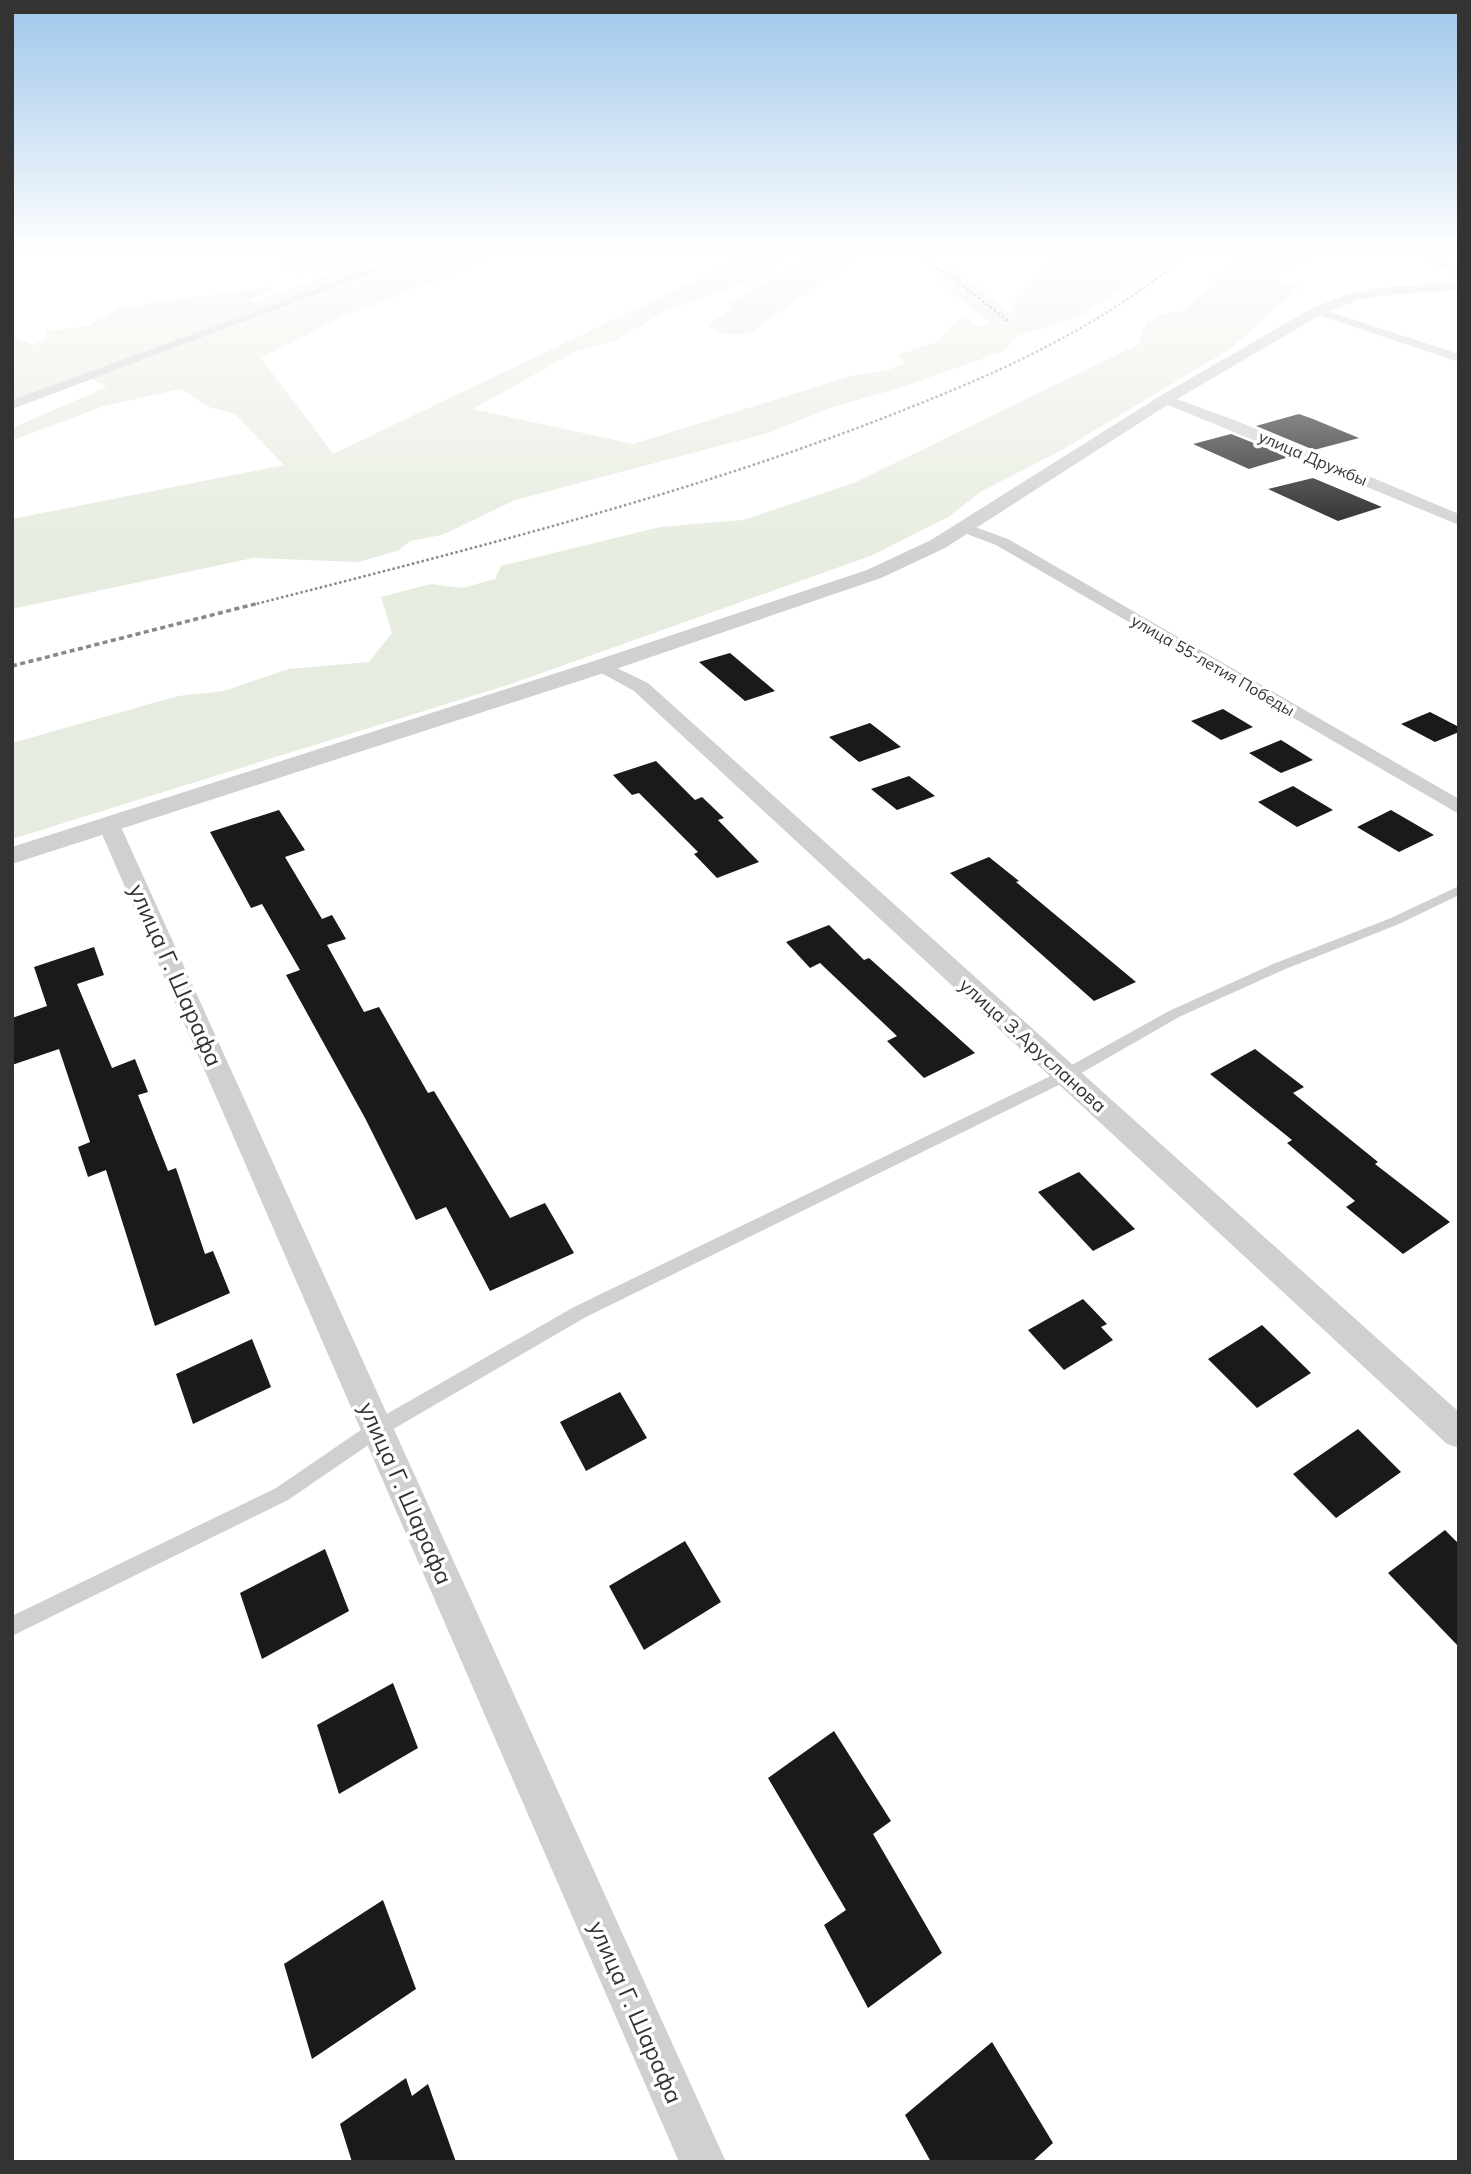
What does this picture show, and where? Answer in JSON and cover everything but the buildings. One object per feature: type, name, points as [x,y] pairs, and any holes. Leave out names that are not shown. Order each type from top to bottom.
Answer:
[{"type":"street","points":[[12,405],[146,355]]},
{"type":"street","points":[[12,856],[602,666],[874,574],[938,544],[1242,355]]},
{"type":"street","name":"улица Дружбы","points":[[1166,400],[1231,424],[1459,520]]},
{"type":"street","name":"улица 55-летия Победы","points":[[964,528],[1002,542],[1459,808]]},
{"type":"street","name":"улица З.Арусланова","points":[[602,666],[642,687],[1459,1433]]},
{"type":"street","name":"улица Г. Шарафа","points":[[109,825],[703,2162]]},
{"type":"lane","points":[[12,1626],[282,1494],[377,1429],[580,1312],[1066,1075],[1174,1014],[1278,967],[1395,921],[1459,890]]},
{"type":"shaded area","points":[[12,355],[133,355],[12,400]]},
{"type":"shaded area","points":[[156,355],[266,355],[261,358],[333,454],[538,355],[568,355],[473,409],[633,444],[854,375],[886,371],[906,363],[898,355],[991,355],[896,389],[833,407],[768,433],[515,500],[442,535],[410,541],[399,550],[359,562],[253,558],[12,609],[12,519],[284,465],[234,413],[209,407],[181,389],[104,406],[16,439],[12,438],[12,428],[107,387],[92,379]]},
{"type":"shaded area","points":[[1116,355],[1219,355],[1062,450],[982,491],[948,517],[873,555],[511,684],[12,839],[12,743],[178,696],[224,691],[288,669],[369,662],[392,633],[381,597],[431,584],[462,588],[495,579],[501,566],[660,527],[743,520],[856,482]]},
{"type":"railway","points":[[252,605],[575,520],[734,471],[891,415],[1029,355]]},
{"type":"railway","points":[[12,666],[259,603]]}]
